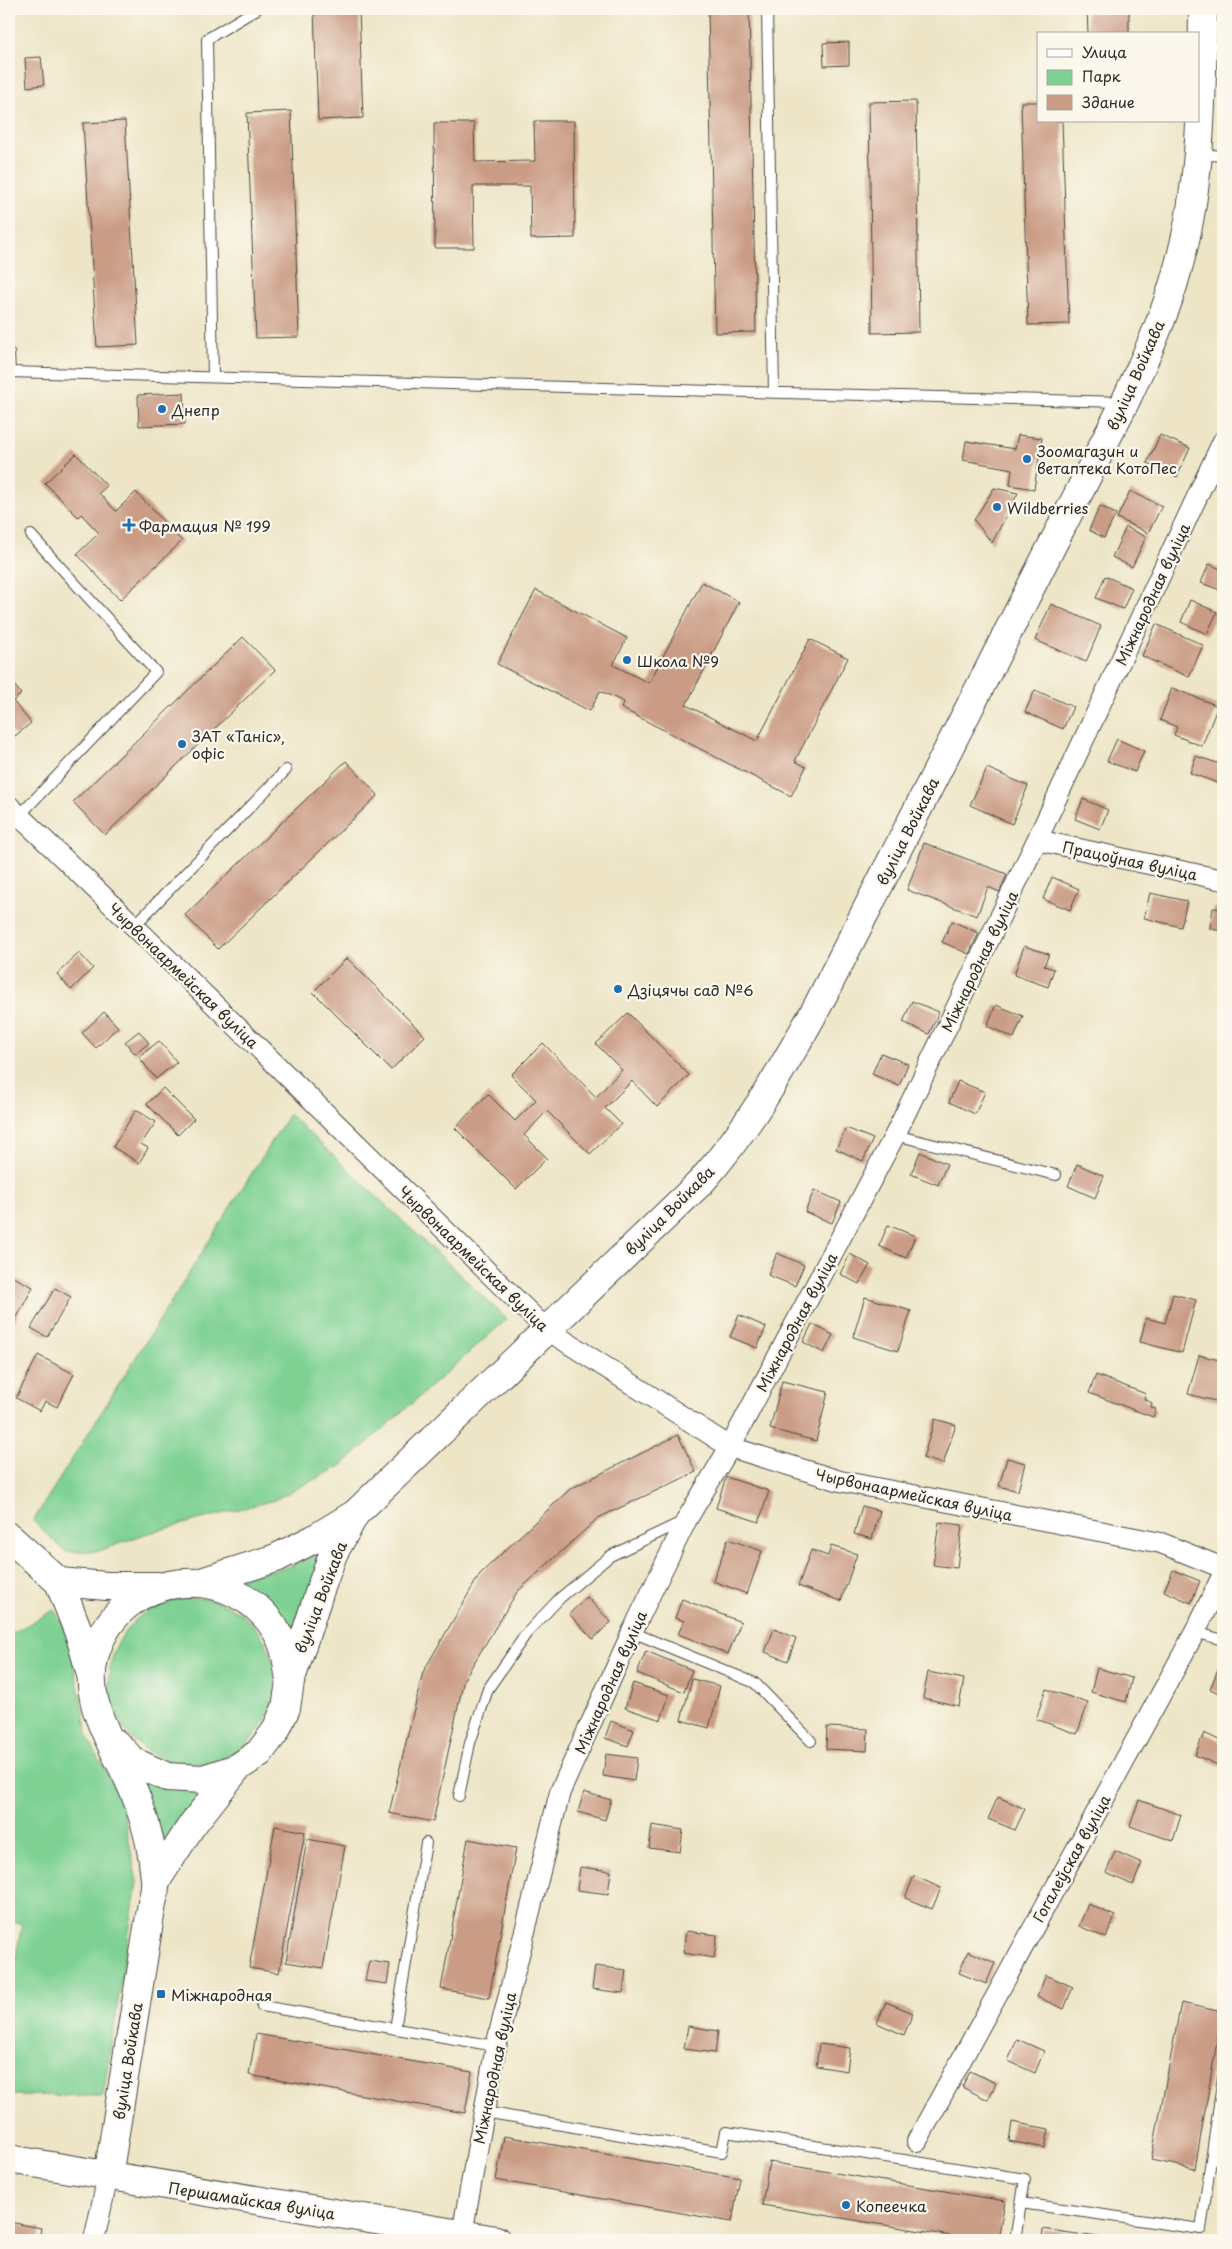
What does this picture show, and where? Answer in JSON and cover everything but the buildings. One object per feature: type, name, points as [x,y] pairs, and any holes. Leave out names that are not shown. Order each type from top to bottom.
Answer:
[{"type":"main road","name":"вуліца Войкава","points":[[198,1583],[276,1558],[314,1539],[355,1514],[701,1182],[734,1141],[774,1084],[817,1008],[1125,402],[1149,351],[1178,268],[1193,192],[1210,155],[1201,112],[1203,9]]},
{"type":"main road","name":"вуліца Войкава","points":[[108,1736],[134,1762],[167,1777],[203,1779],[237,1768],[259,1753],[275,1732],[286,1708],[290,1682],[333,1554],[355,1514]]},
{"type":"main road","points":[[9,1537],[59,1582],[80,1636],[92,1675]]},
{"type":"main road","points":[[59,1582],[107,1586],[161,1586]]},
{"type":"main road","name":"вуліца Войкава","points":[[108,2176],[156,1881],[138,1802],[98,1717],[93,1696],[92,1675],[96,1651],[102,1637],[120,1611],[139,1596],[161,1586],[198,1583],[230,1591],[245,1598],[264,1615],[278,1635],[287,1658],[290,1682]]},
{"type":"main road","name":"вуліца Войкава","points":[[156,1881],[192,1825],[237,1768]]},
{"type":"main road","name":"Першамайская вуліца","points":[[9,2159],[496,2240]]},
{"type":"street","name":"Міжнародная вуліца","points":[[462,2234],[496,2046],[560,1792],[632,1632],[687,1519],[730,1448],[895,1135],[1037,840],[1223,440]]},
{"type":"street","name":"Чырвонаармейская вуліца","points":[[14,811],[546,1329],[730,1448],[840,1481],[1161,1544],[1223,1568]]},
{"type":"street","name":"Працоўная вуліца","points":[[1037,840],[1223,880]]},
{"type":"street","name":"Гогалеўская вуліца","points":[[917,2140],[1195,1632],[1223,1574]]},
{"type":"street","name":"вуліца Войкава","points":[[94,2240],[108,2176]]},
{"type":"lane","points":[[213,377],[208,39],[257,9]]},
{"type":"lane","points":[[767,9],[774,392]]},
{"type":"lane","points":[[9,353],[9,372],[1125,402]]},
{"type":"lane","points":[[14,811],[156,672],[31,535]]},
{"type":"lane","points":[[134,926],[286,770]]},
{"type":"lane","points":[[895,1135],[1056,1175]]},
{"type":"lane","points":[[459,1796],[470,1743],[488,1689],[526,1634],[560,1598],[610,1556],[687,1519]]},
{"type":"lane","points":[[632,1632],[755,1683],[811,1741]]},
{"type":"lane","points":[[1195,1632],[1223,1640]]},
{"type":"lane","points":[[395,2029],[426,1843]]},
{"type":"lane","points":[[262,2006],[496,2046]]},
{"type":"lane","points":[[1021,2203],[1201,2229],[1223,2077]]},
{"type":"lane","points":[[484,2112],[722,2152],[726,2132],[1025,2179],[1015,2240]]},
{"type":"green space","points":[[289,1114],[507,1319],[341,1466],[274,1500],[145,1534],[99,1551],[66,1552],[33,1521]]},
{"type":"green space","points":[[326,1549],[294,1645],[229,1580],[289,1567]]},
{"type":"green space","points":[[200,1598],[224,1604],[251,1622],[269,1649],[274,1665],[274,1697],[269,1713],[251,1740],[238,1750],[216,1761],[184,1764],[160,1758],[139,1745],[128,1734],[112,1705],[109,1673],[115,1649],[128,1628],[139,1617],[168,1601]]},
{"type":"green space","points":[[54,1610],[68,1633],[88,1738],[121,1800],[137,1882],[103,2096],[9,2095],[9,1994],[22,1924],[9,1920],[9,1635]]},
{"type":"green space","points":[[135,1774],[210,1788],[161,1854]]},
{"type":"place","name":"Днепр","points":[[162,409]]},
{"type":"place","name":"Зоомагазин и ветаптека КотоПес","points":[[1027,459]]},
{"type":"place","name":"Wildberries","points":[[997,507]]},
{"type":"place","name":"Фармация № 199","points":[[129,525]]},
{"type":"place","name":"Школа №9","points":[[627,660]]},
{"type":"place","name":"ЗАТ «Таніс», офіс","points":[[182,744]]},
{"type":"place","name":"Дзіцячы сад №6","points":[[618,989]]},
{"type":"place","name":"Міжнародная","points":[[161,1994]]},
{"type":"place","name":"Копеечка","points":[[846,2205]]}]
